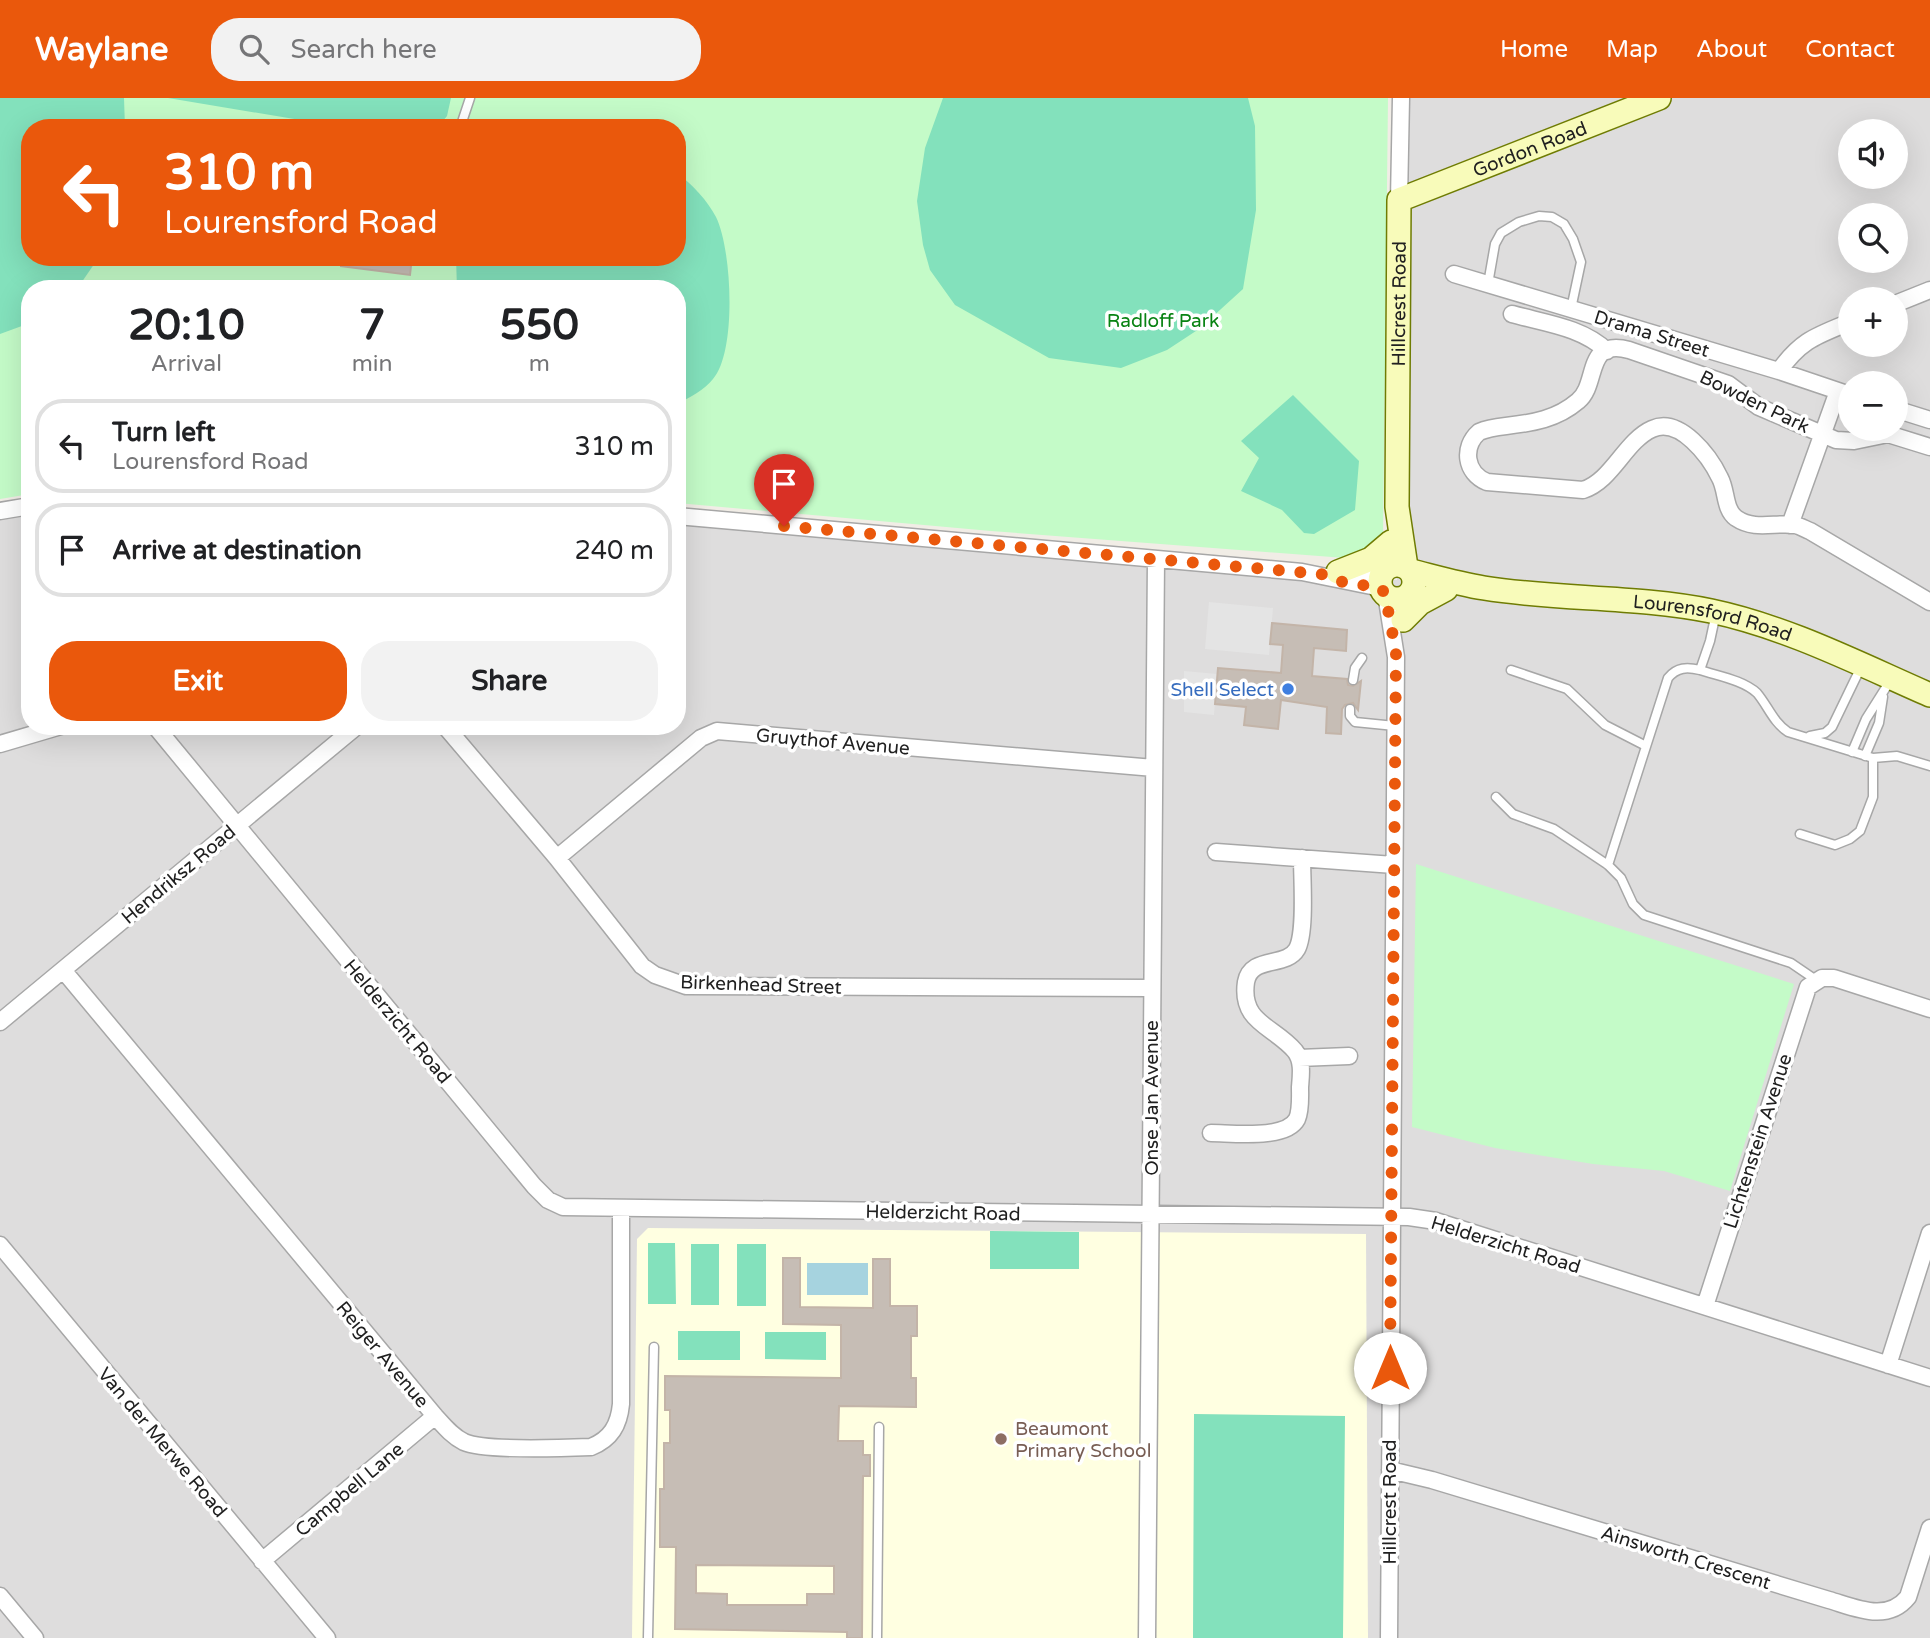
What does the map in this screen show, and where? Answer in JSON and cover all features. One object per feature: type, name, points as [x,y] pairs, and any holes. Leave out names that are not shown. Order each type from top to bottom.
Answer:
[{"type":"street","name":"Hillcrest Road","points":[[1389,1638],[1390,1215],[1401,98]]},
{"type":"street","name":"Gordon Road","points":[[1399,200],[1659,98]]},
{"type":"street","name":"Drama Street","points":[[1454,274],[1838,391]]},
{"type":"street","points":[[1908,299],[1930,290]]},
{"type":"street","name":"Bowden Park","points":[[1512,314],[1581,333],[1607,351],[1622,348],[1714,378],[1728,384],[1759,407],[1846,441],[1888,435],[1930,447]]},
{"type":"street","points":[[1779,371],[1804,342],[1838,327]]},
{"type":"street","points":[[1607,351],[1595,361],[1587,390],[1576,403],[1543,421],[1485,429],[1475,436],[1469,446],[1468,464],[1475,475],[1487,481],[1583,490],[1597,483],[1645,433],[1664,426],[1680,432],[1699,446],[1722,481],[1728,506],[1734,516],[1761,526],[1790,525],[1810,530],[1930,602]]},
{"type":"street","name":"Bowden Park","points":[[1790,525],[1823,433],[1838,404]]},
{"type":"street","points":[[1908,413],[1930,420]]},
{"type":"street","name":"Hillcrest Road","points":[[1396,652],[1403,620],[1391,542],[1397,507]]},
{"type":"street","points":[[0,511],[21,508]]},
{"type":"street","name":"Lourensford Road","points":[[686,517],[1329,573],[1338,581],[1397,581],[1678,606],[1716,612],[1761,625],[1861,665],[1888,686],[1930,695]]},
{"type":"street","points":[[1329,573],[1371,559],[1391,542]]},
{"type":"street","name":"Onse Jan Avenue","points":[[1147,1638],[1156,559]]},
{"type":"street","name":"Lourensford Road","points":[[1397,581],[1446,589],[1484,588]]},
{"type":"street","points":[[1403,620],[1420,604],[1446,589]]},
{"type":"street","name":"Gruythof Avenue","points":[[557,858],[701,738],[717,732],[1154,768]]},
{"type":"street","points":[[0,744],[30,735]]},
{"type":"street","name":"Helderzicht Road","points":[[162,735],[541,1193],[548,1200],[563,1207],[1150,1215],[1390,1215],[1436,1221],[1930,1378]]},
{"type":"street","name":"Hendriksz Road","points":[[0,1022],[346,735]]},
{"type":"street","name":"Birkenhead Street","points":[[453,735],[557,858],[642,966],[654,975],[686,986],[1152,988]]},
{"type":"street","points":[[1216,852],[1394,865]]},
{"type":"street","points":[[1211,1133],[1270,1133],[1285,1130],[1292,1126],[1297,1118],[1300,1106],[1299,1058],[1293,1049],[1251,1013],[1245,995],[1247,978],[1256,966],[1291,955],[1297,948],[1302,930],[1302,858]]},
{"type":"street","name":"Reiger Avenue","points":[[63,970],[435,1416],[453,1436],[467,1443],[484,1446],[590,1447],[601,1443],[616,1426],[621,1404],[621,1208]]},
{"type":"street","points":[[1816,980],[1834,978],[1930,1009]]},
{"type":"street","name":"Lichtenstein Avenue","points":[[1705,1306],[1805,992],[1816,980]]},
{"type":"street","points":[[1299,1058],[1349,1056]]},
{"type":"street","points":[[1888,1365],[1930,1233]]},
{"type":"street","name":"Van der Merwe Road","points":[[0,1245],[327,1638]]},
{"type":"street","name":"Campbell Lane","points":[[262,1561],[435,1416]]},
{"type":"street","name":"Ainsworth Crescent","points":[[1390,1470],[1432,1480],[1829,1600],[1879,1612],[1901,1606],[1908,1598],[1930,1528]]},
{"type":"street","points":[[0,1596],[35,1638]]},
{"type":"lane","points":[[463,119],[470,98]]},
{"type":"lane","points":[[1488,284],[1495,244],[1501,233],[1519,222],[1539,216],[1552,217],[1564,225],[1573,239],[1581,262],[1571,309]]},
{"type":"lane","points":[[1700,670],[1716,612]]},
{"type":"lane","points":[[1353,680],[1355,668],[1362,658]]},
{"type":"lane","points":[[1803,737],[1820,735],[1832,727],[1861,665]]},
{"type":"lane","points":[[1608,865],[1668,678],[1683,668],[1700,670],[1751,689],[1759,696],[1777,723],[1788,732],[1869,757],[1897,756],[1930,766]]},
{"type":"lane","points":[[1511,670],[1567,689],[1605,725],[1646,746]]},
{"type":"lane","points":[[1852,752],[1866,719],[1888,686]]},
{"type":"lane","points":[[1800,834],[1835,845],[1860,831],[1873,797],[1869,757],[1888,686]]},
{"type":"lane","points":[[1350,709],[1350,716],[1355,722],[1395,726]]},
{"type":"lane","points":[[1496,797],[1513,814],[1554,829],[1608,865],[1621,877],[1633,904],[1644,915],[1791,963],[1816,980]]},
{"type":"lane","points":[[648,1638],[654,1347]]},
{"type":"lane","points":[[877,1638],[879,1427]]},
{"type":"shaded area","points":[[1400,98],[1930,98],[1930,1638],[0,1638],[0,511],[21,508],[21,735],[686,735],[686,517],[1397,580]]},
{"type":"shaded area","points":[[1209,602],[1273,608],[1269,655],[1205,649]]},
{"type":"shaded area","points":[[1184,671],[1217,674],[1214,715],[1184,712]]},
{"type":"shaded area","name":"Beaumont Primary School","points":[[648,1228],[1366,1234],[1368,1638],[632,1638],[637,1239]]},
{"type":"green space","name":"Radloff Park","points":[[0,98],[1388,98],[1383,538],[1379,546],[1345,558],[991,531],[686,504],[686,280],[21,280],[21,496],[0,499]]},
{"type":"green space","points":[[0,98],[124,98],[125,119],[21,119],[21,266],[93,266],[83,280],[21,280],[21,326],[0,334]]},
{"type":"green space","points":[[168,98],[451,98],[444,119],[294,119]]},
{"type":"green space","points":[[943,98],[1248,98],[1255,126],[1256,210],[1243,289],[1199,329],[1167,350],[1121,368],[1049,358],[955,305],[930,270],[923,245],[917,201],[925,148]]},
{"type":"green space","points":[[686,180],[699,193],[716,217],[726,252],[729,324],[721,366],[710,383],[686,399],[686,280],[457,280],[456,266],[686,266]]},
{"type":"green space","points":[[1293,395],[1359,461],[1355,510],[1314,534],[1304,533],[1282,510],[1241,491],[1259,458],[1241,441]]},
{"type":"green space","points":[[1416,864],[1794,984],[1730,1191],[1664,1171],[1593,1164],[1495,1148],[1412,1127]]},
{"type":"green space","points":[[990,1231],[1079,1232],[1079,1269],[990,1269]]},
{"type":"green space","points":[[648,1243],[675,1243],[676,1304],[648,1304]]},
{"type":"green space","points":[[691,1244],[719,1244],[719,1305],[691,1305]]},
{"type":"green space","points":[[737,1244],[766,1244],[766,1306],[737,1306]]},
{"type":"green space","points":[[678,1331],[740,1331],[740,1360],[678,1360]]},
{"type":"green space","points":[[765,1332],[826,1332],[826,1360],[765,1359]]},
{"type":"green space","points":[[1194,1414],[1345,1416],[1343,1638],[1193,1638]]},
{"type":"water","points":[[807,1263],[868,1263],[868,1295],[807,1295]]},
{"type":"building","points":[[341,266],[411,266],[410,275]]},
{"type":"building","points":[[1272,623],[1347,630],[1346,651],[1314,648],[1312,676],[1347,679],[1348,685],[1353,686],[1361,681],[1358,710],[1353,703],[1342,709],[1341,734],[1326,733],[1327,707],[1281,700],[1278,729],[1244,725],[1246,707],[1215,704],[1218,668],[1281,673],[1283,645],[1270,644]]},
{"type":"building","points":[[783,1258],[800,1258],[800,1307],[873,1308],[873,1259],[890,1259],[890,1306],[917,1306],[917,1336],[911,1336],[911,1378],[916,1378],[916,1407],[839,1406],[838,1441],[863,1441],[863,1455],[870,1455],[870,1476],[863,1476],[862,1638],[847,1638],[847,1632],[675,1629],[676,1547],[660,1547],[660,1489],[664,1489],[664,1443],[670,1443],[670,1410],[665,1410],[665,1376],[841,1378],[841,1325],[783,1324]],"holes":[[[696,1565],[834,1566],[834,1594],[807,1594],[807,1605],[727,1605],[727,1594],[696,1593]]]},
{"type":"place","name":"Shell Select","points":[[1288,689]]},
{"type":"place","name":"Beaumont Primary School","points":[[1001,1439]]},
{"type":"route","points":[[784,526],[1321,574],[1338,581],[1381,588],[1385,594],[1396,652],[1390,1368]]}]
